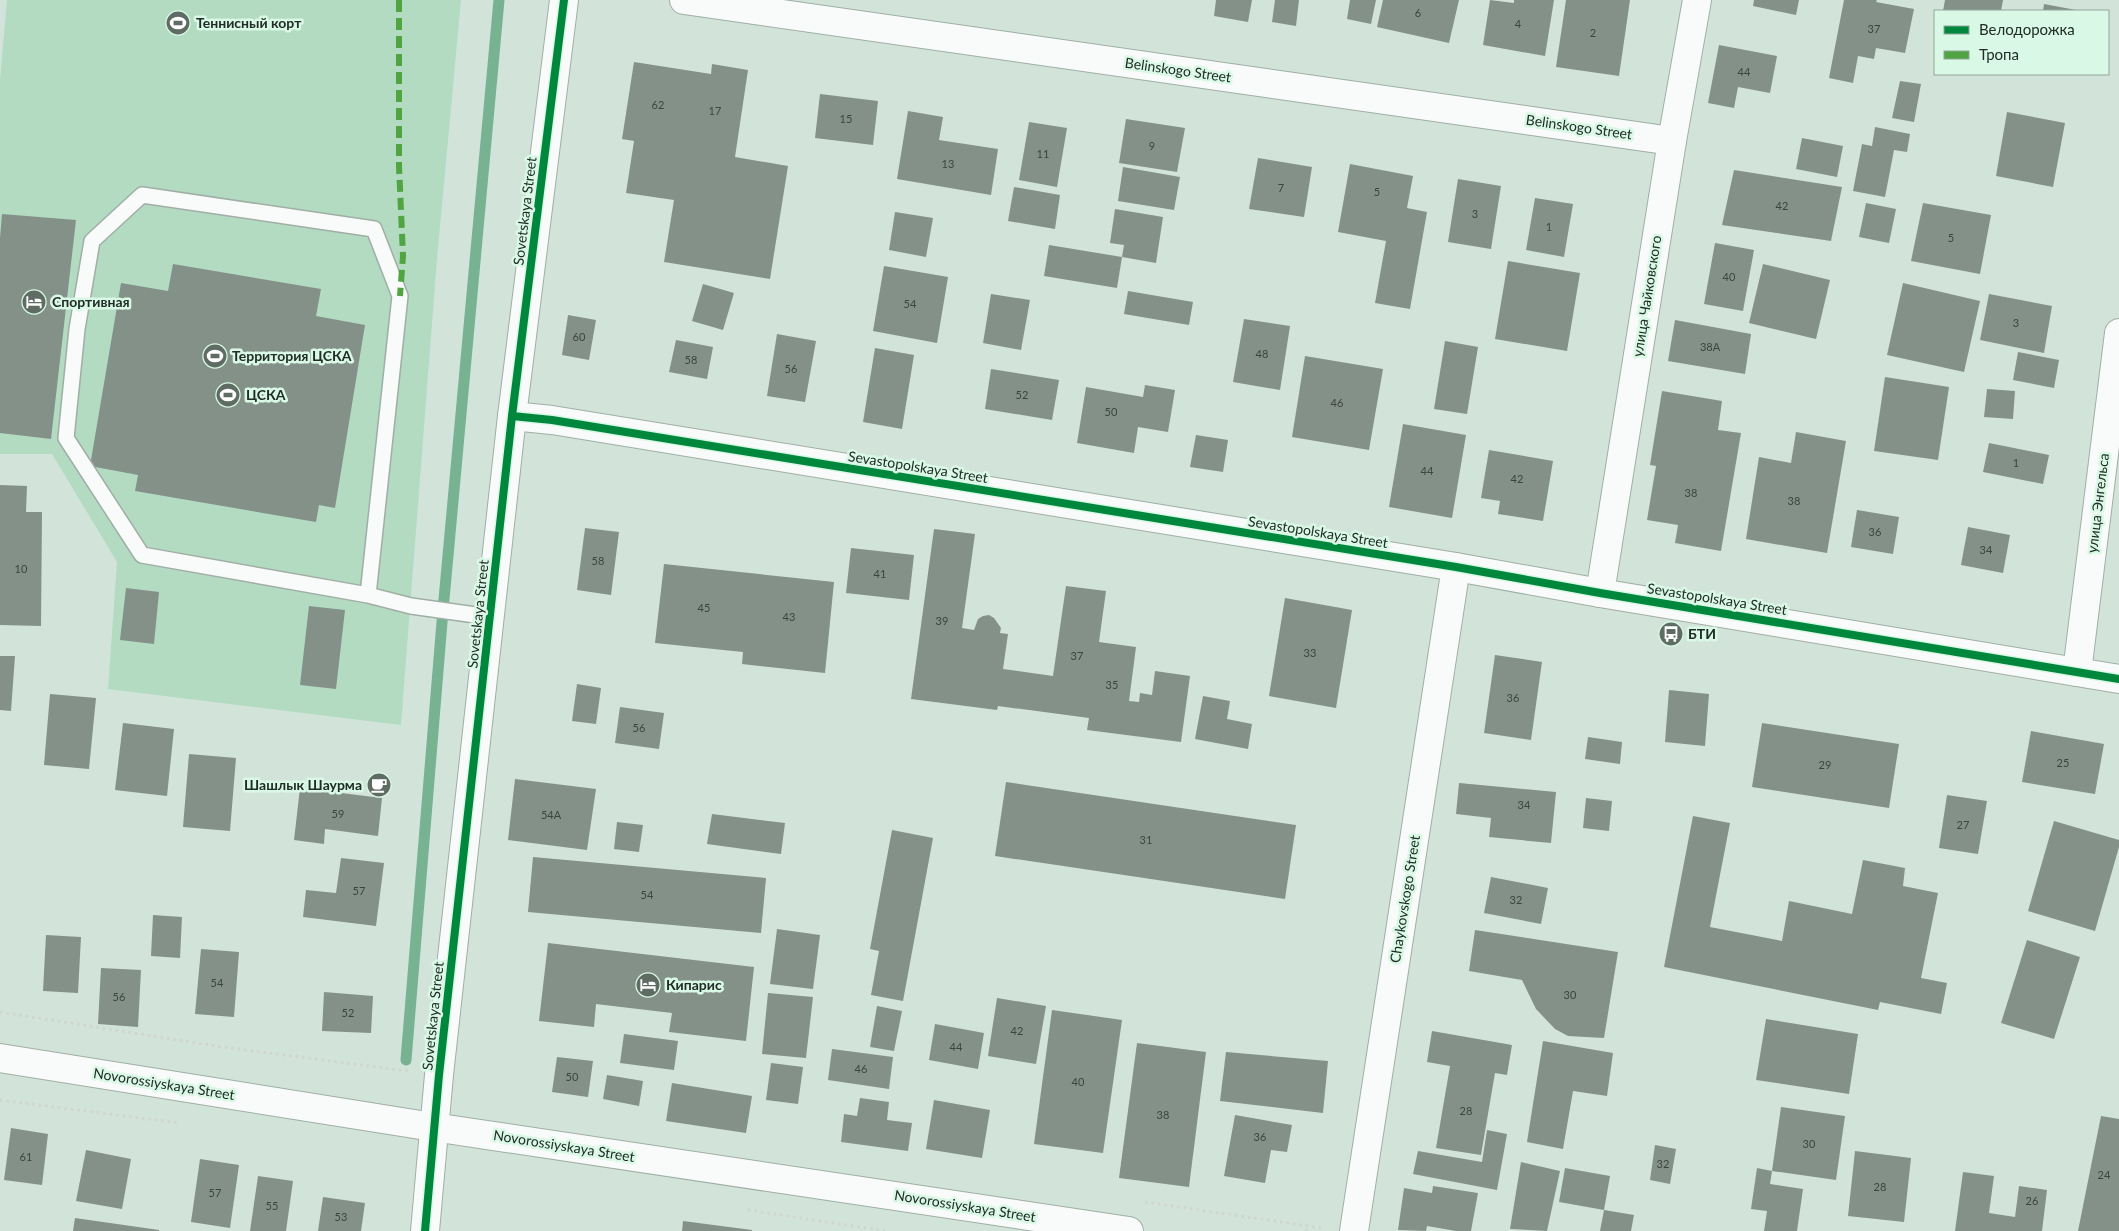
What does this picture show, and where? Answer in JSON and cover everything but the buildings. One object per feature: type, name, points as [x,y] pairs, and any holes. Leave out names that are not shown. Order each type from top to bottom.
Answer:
[{"type":"street","name":"Sovetskaya Street","points":[[425,1231],[433,1126],[512,416],[564,0]]},
{"type":"street","name":"Belinskogo Street","points":[[684,0],[1672,141]]},
{"type":"street","name":"улица Чайковского","points":[[1600,593],[1672,141],[1697,0]]},
{"type":"street","name":"улица Энгельса","points":[[2076,672],[2119,333]]},
{"type":"street","name":"Sevastopolskaya Street","points":[[512,416],[552,420],[1456,566],[1600,593],[2119,679]]},
{"type":"street","name":"Chaykovskogo Street","points":[[1354,1231],[1456,566]]},
{"type":"street","name":"Novorossiyskaya Street","points":[[0,1058],[433,1126],[1129,1231]]},
{"type":"lane","points":[[368,595],[400,296],[374,229],[142,196],[92,241],[77,329],[66,438],[142,555],[368,595],[411,606],[490,617]]},
{"type":"path","points":[[0,1012],[222,1048],[439,1075]]},
{"type":"path","points":[[744,1210],[886,1231]]},
{"type":"path","points":[[1306,1231],[1307,1224]]},
{"type":"green space","name":"Территория ЦСКА","points":[[7,0],[461,0],[437,259],[401,725],[108,689],[117,562],[52,454],[0,454],[0,80]]},
{"type":"waterway","points":[[406,1060],[443,610],[499,0]]},
{"type":"marked path","points":[[399,0],[399,166],[403,256],[400,296]]},
{"type":"cycle path","points":[[425,1231],[439,1075],[512,416],[564,0]]},
{"type":"cycle path","points":[[512,416],[552,420],[1456,567],[1600,593],[2119,679]]},
{"type":"place","name":"Теннисный корт","points":[[178,23]]},
{"type":"place","name":"Спортивная","points":[[34,302]]},
{"type":"place","name":"Территория ЦСКА","points":[[215,356]]},
{"type":"place","name":"ЦСКА","points":[[228,395]]},
{"type":"place","name":"БТИ","points":[[1671,634]]},
{"type":"place","name":"Шашлык Шаурма","points":[[379,785]]},
{"type":"place","name":"Кипарис","points":[[648,985]]}]
